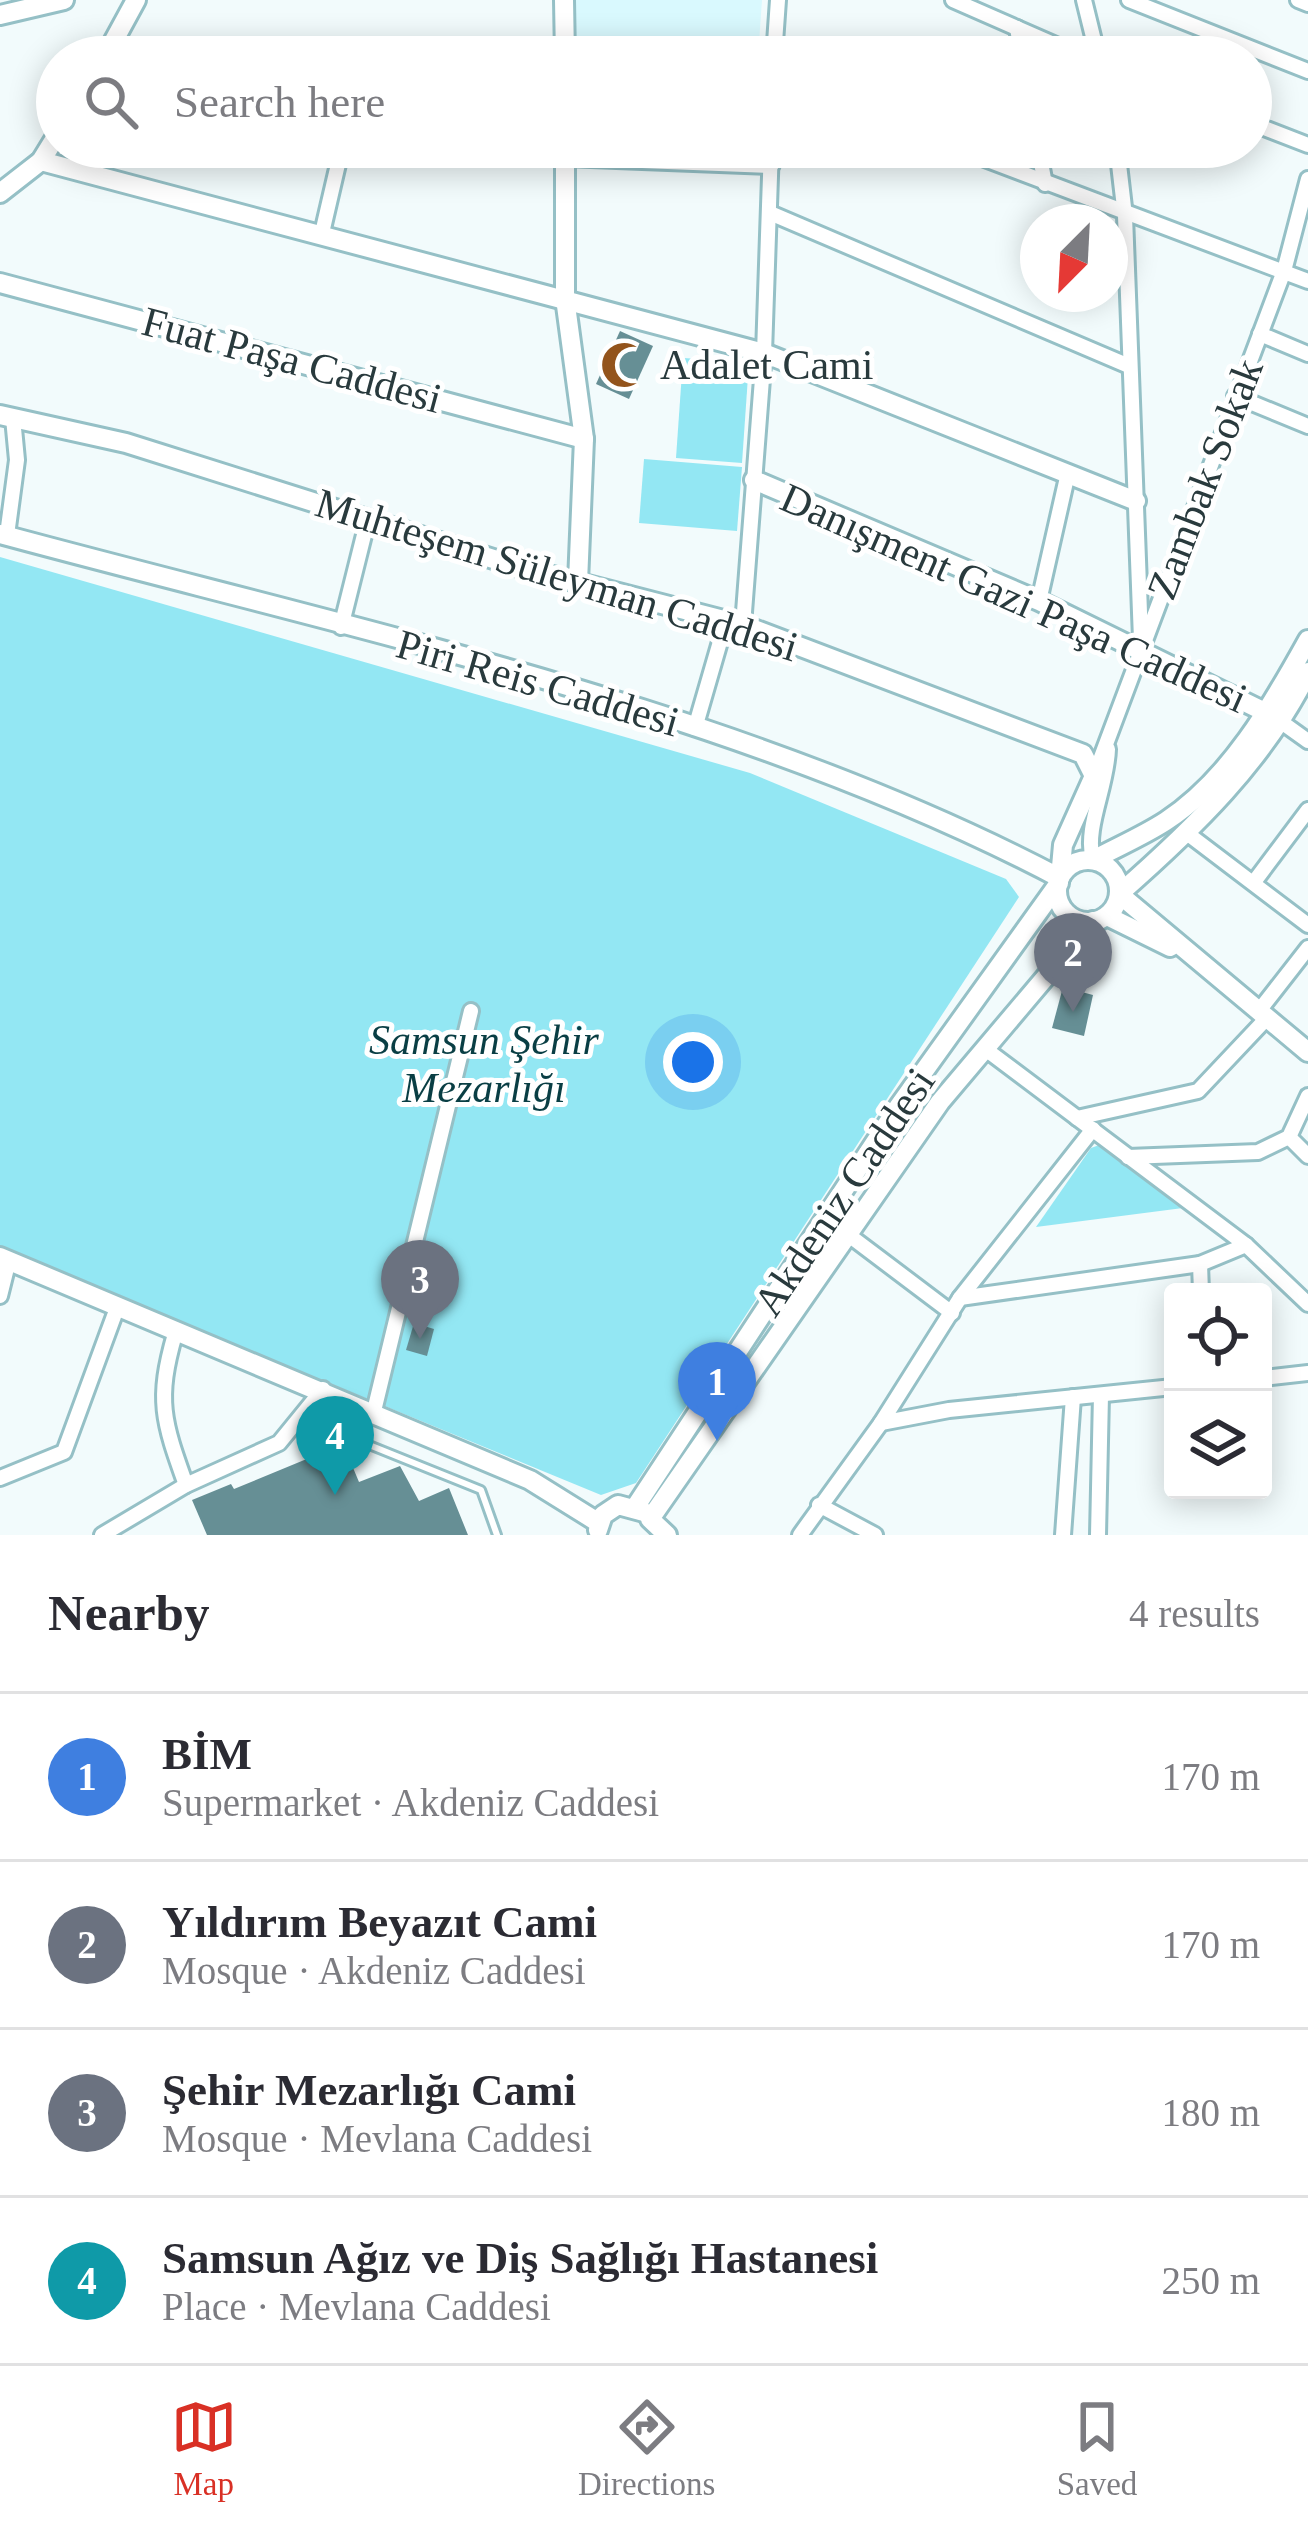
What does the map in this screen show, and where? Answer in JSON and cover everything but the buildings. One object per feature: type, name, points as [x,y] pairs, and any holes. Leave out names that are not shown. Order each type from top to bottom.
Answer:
[{"type":"street","points":[[0,15],[64,0]]},
{"type":"street","points":[[121,36],[136,0]]},
{"type":"street","points":[[564,0],[565,36]]},
{"type":"street","points":[[775,36],[778,0]]},
{"type":"street","points":[[953,0],[1035,36]]},
{"type":"street","points":[[997,0],[1014,36]]},
{"type":"street","points":[[1084,0],[1093,36]]},
{"type":"street","points":[[1129,0],[1220,36]]},
{"type":"street","points":[[1298,0],[1308,4]]},
{"type":"street","points":[[1272,57],[1308,71]]},
{"type":"street","points":[[1272,131],[1308,145]]},
{"type":"street","points":[[0,194],[36,164]]},
{"type":"street","points":[[67,168],[764,353],[1136,501]]},
{"type":"street","points":[[322,233],[337,168]]},
{"type":"street","points":[[565,168],[565,298],[584,439],[578,582]]},
{"type":"street","points":[[695,728],[734,623],[754,480],[771,168]]},
{"type":"street","points":[[1005,168],[1095,204]]},
{"type":"street","points":[[1042,168],[1045,184]]},
{"type":"street","points":[[1119,168],[1124,204]]},
{"type":"street","name":"Zambak Sokak","points":[[1094,776],[1284,272],[1308,179]]},
{"type":"street","points":[[770,214],[1129,366]]},
{"type":"street","points":[[1128,217],[1308,281]]},
{"type":"street","name":"Fuat Paşa Caddesi","points":[[0,283],[584,439]]},
{"type":"street","points":[[1128,312],[1141,650]]},
{"type":"street","points":[[1260,334],[1308,355]]},
{"type":"street","points":[[1235,396],[1308,426]]},
{"type":"street","points":[[3,535],[17,460],[7,417]]},
{"type":"street","name":"Muhteşem Süleyman Caddesi","points":[[7,417],[126,443],[578,582],[734,623],[1072,749],[1083,754],[1094,776]]},
{"type":"street","points":[[1039,601],[1068,473]]},
{"type":"street","name":"Danışment Gazi Paşa Caddesi","points":[[754,480],[1039,601],[1274,717]]},
{"type":"street","points":[[341,627],[368,519]]},
{"type":"street","name":"Piri Reis Caddesi","points":[[3,535],[695,728],[958,824],[1059,880]]},
{"type":"street","points":[[1059,880],[1073,863],[1093,860],[1169,819],[1274,717],[1308,640]]},
{"type":"street","points":[[1100,919],[1119,894],[1187,834],[1308,672]]},
{"type":"street","points":[[1274,717],[1308,741]]},
{"type":"street","points":[[1109,736],[1108,785],[1088,842],[1093,860],[1110,868],[1119,894],[1308,1052]]},
{"type":"street","points":[[1094,776],[1064,845],[1058,897],[1067,914],[1100,919],[1196,959]]},
{"type":"street","points":[[1254,882],[1308,810]]},
{"type":"street","points":[[1187,834],[1308,925]]},
{"type":"street","name":"Akdeniz Caddesi","points":[[646,1520],[899,1106],[1059,880]]},
{"type":"street","name":"Akdeniz Caddesi","points":[[646,1520],[846,1233],[984,1048],[1100,919]]},
{"type":"street","points":[[1077,1118],[1198,1091],[1263,1016],[1308,948]]},
{"type":"street","points":[[374,1412],[471,1011]]},
{"type":"street","points":[[984,1048],[1246,1245],[1308,1304]]},
{"type":"street","points":[[1128,1156],[1258,1152],[1289,1137],[1308,1096]]},
{"type":"street","points":[[800,1535],[881,1423],[956,1306],[1093,1130]]},
{"type":"street","points":[[1289,1137],[1308,1156]]},
{"type":"street","points":[[846,1233],[956,1306],[1199,1264],[1246,1245]]},
{"type":"street","points":[[0,1296],[5,1259],[530,1480],[602,1522],[646,1520],[667,1535]]},
{"type":"street","points":[[1199,1264],[1200,1283]]},
{"type":"street","points":[[0,1478],[64,1452],[117,1308]]},
{"type":"street","points":[[175,1334],[160,1385],[162,1419],[186,1485]]},
{"type":"street","points":[[1272,1377],[1308,1373]]},
{"type":"street","points":[[881,1423],[1164,1388]]},
{"type":"street","points":[[102,1535],[186,1485],[278,1443],[323,1389]]},
{"type":"street","points":[[1098,1535],[1101,1395]]},
{"type":"street","points":[[1064,1535],[1073,1397]]},
{"type":"street","points":[[819,1505],[874,1535]]},
{"type":"lane","points":[[302,1418],[481,1490],[497,1535]]},
{"type":"shaded area","points":[[575,0],[762,0],[759,36],[575,36]]},
{"type":"green space","points":[[683,358],[749,362],[742,463],[676,458]]},
{"type":"green space","points":[[644,459],[742,467],[737,531],[639,523]]},
{"type":"green space","name":"Samsun Şehir Mezarlığı","points":[[0,557],[750,773],[1006,879],[1019,897],[636,1483],[601,1495],[0,1248]]},
{"type":"green space","points":[[1102,1144],[1183,1208],[1036,1227],[1091,1148]]},
{"type":"place","name":"Adalet Cami","points":[[624,365]]},
{"type":"place","name":"Yıldırım Beyazıt Cami","points":[[1073,1012]]},
{"type":"place","name":"Şehir Mezarlığı Cami","points":[[420,1339]]},
{"type":"place","name":"BİM","points":[[717,1441]]},
{"type":"place","name":"Samsun Ağız ve Diş Sağlığı Hastanesi","points":[[335,1495]]}]
